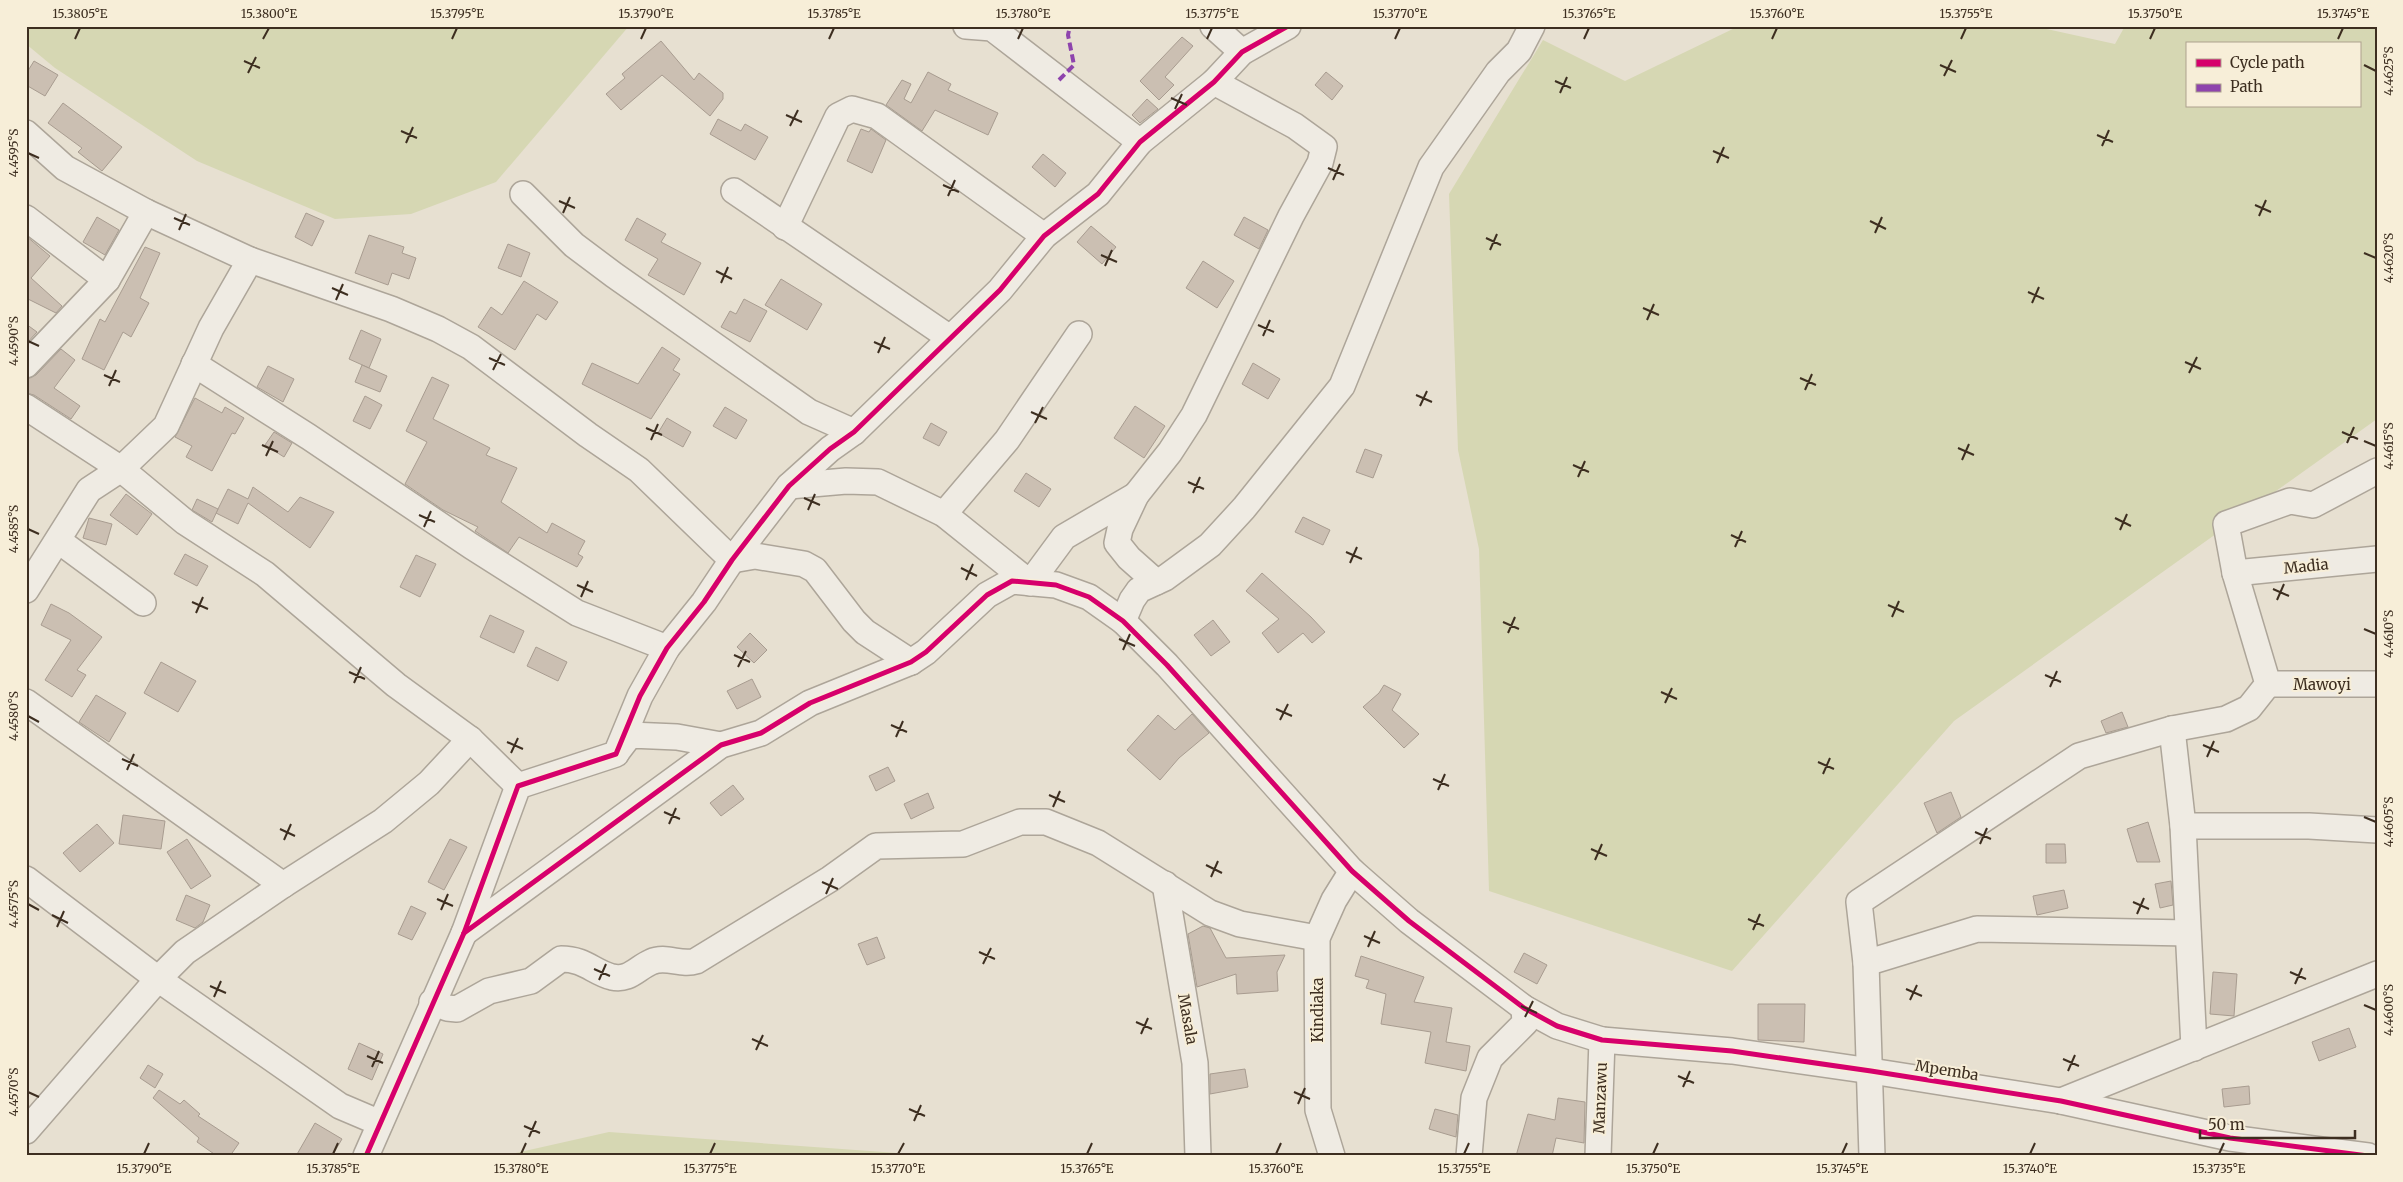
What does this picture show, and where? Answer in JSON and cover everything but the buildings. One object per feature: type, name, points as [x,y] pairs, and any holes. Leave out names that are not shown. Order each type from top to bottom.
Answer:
[{"type":"street","points":[[966,26],[992,28],[1140,142]]},
{"type":"street","points":[[1213,26],[1242,52]]},
{"type":"street","points":[[616,754],[640,696],[667,648],[704,602],[732,560],[789,486],[830,449],[854,432],[1000,290],[1044,236],[1098,194],[1140,142],[1214,82],[1242,52],[1288,26]]},
{"type":"street","points":[[1123,621],[1132,600],[1139,590],[1165,578],[1210,545],[1244,508],[1342,386],[1431,167],[1498,72],[1519,51],[1532,26]]},
{"type":"street","points":[[1156,582],[1129,558],[1117,542],[1120,528],[1136,495],[1170,452],[1194,415],[1291,216],[1320,163],[1324,147],[1294,126],[1214,82]]},
{"type":"street","points":[[785,227],[838,116],[852,109],[877,116],[1044,236]]},
{"type":"street","points":[[26,133],[65,168],[146,212],[250,260],[391,309],[438,329],[471,347],[588,435],[639,470],[732,560]]},
{"type":"street","points":[[734,191],[950,338]]},
{"type":"street","points":[[523,194],[574,245],[614,275],[809,412],[854,432]]},
{"type":"street","points":[[26,365],[107,280],[146,212]]},
{"type":"street","points":[[26,218],[107,280]]},
{"type":"street","points":[[26,590],[59,541],[88,490],[121,469],[166,426],[210,328],[250,260]]},
{"type":"street","points":[[944,514],[1007,440],[1079,334]]},
{"type":"street","points":[[194,364],[309,437],[471,546],[577,613],[667,648]]},
{"type":"street","points":[[26,407],[121,469],[184,522],[265,574],[396,685],[470,739],[518,786]]},
{"type":"street","points":[[1872,1156],[1871,1071],[1866,963],[1859,902],[2079,756],[2172,729],[2226,719],[2249,708],[2268,684],[2235,573],[2226,524],[2290,501],[2313,505],[2377,471]]},
{"type":"street","points":[[789,486],[846,481],[878,482],[944,514],[1030,583],[1064,536],[1136,495]]},
{"type":"street","points":[[59,541],[143,604]]},
{"type":"street","points":[[732,560],[755,556],[804,564],[815,570],[860,626],[911,662]]},
{"type":"street","name":"Madia","points":[[2235,573],[2377,559]]},
{"type":"street","name":"Mpemba","points":[[722,746],[761,733],[810,703],[911,662],[926,652],[987,595],[1012,581],[1056,586],[1089,597],[1123,621],[1193,693],[1294,809],[1352,871],[1409,921],[1524,1008],[1557,1026],[1602,1040],[1732,1050],[2061,1102],[2230,1147],[2368,1156]]},
{"type":"street","name":"Mawoyi","points":[[2268,684],[2377,684]]},
{"type":"street","points":[[26,702],[283,885]]},
{"type":"street","points":[[2172,729],[2183,826],[2194,1048]]},
{"type":"street","points":[[518,786],[616,754],[630,734],[677,737],[722,746]]},
{"type":"street","points":[[26,1131],[158,979],[185,952],[283,885],[383,821],[429,783],[470,739]]},
{"type":"street","points":[[464,933],[722,746]]},
{"type":"street","points":[[366,1156],[432,1002],[464,933],[518,786]]},
{"type":"street","points":[[432,1002],[447,1008],[457,1009],[489,991],[531,981],[562,959],[585,962],[611,976],[621,978],[630,975],[651,962],[665,959],[687,964],[696,961],[830,879],[876,846],[964,844],[1020,822],[1046,822],[1098,843],[1210,913],[1240,924],[1317,938]]},
{"type":"street","points":[[2183,826],[2309,826],[2377,830]]},
{"type":"street","name":"Kindiaka","points":[[1332,1156],[1318,1110],[1317,938],[1334,900],[1352,871]]},
{"type":"street","points":[[26,880],[158,979],[340,1106],[380,1123]]},
{"type":"street","name":"Masala","points":[[1165,884],[1195,1063],[1198,1156]]},
{"type":"street","points":[[1866,963],[1977,929],[2188,933]]},
{"type":"street","points":[[2061,1102],[2377,974]]},
{"type":"street","points":[[1469,1156],[1474,1098],[1490,1058],[1525,1023],[1524,1008]]},
{"type":"street","name":"Manzawu","points":[[1598,1156],[1602,1040]]},
{"type":"green space","points":[[26,26],[629,26],[496,182],[411,214],[335,219],[197,161],[55,68],[26,44]]},
{"type":"green space","points":[[1739,26],[2033,26],[2115,44],[2125,26],[2377,26],[2377,419],[1954,721],[1732,971],[1489,891],[1479,549],[1458,450],[1449,194],[1543,40],[1625,81]]},
{"type":"green space","points":[[609,1132],[939,1156],[502,1156]]},
{"type":"marked path","points":[[1059,80],[1074,65],[1068,35],[1070,26]]},
{"type":"cycle path","points":[[366,1156],[464,933],[518,786],[616,754],[640,696],[667,648],[704,602],[732,560],[789,486],[830,449],[854,432],[1000,290],[1044,236],[1098,194],[1140,142],[1214,82],[1242,52],[1288,26]]},
{"type":"cycle path","points":[[464,933],[721,745],[761,733],[810,703],[911,662],[926,652],[987,595],[1012,581],[1056,585],[1089,597],[1123,621],[1167,665],[1352,871],[1409,921],[1524,1008],[1557,1026],[1602,1040],[1732,1051],[1871,1071],[2061,1101],[2230,1138],[2368,1156]]}]
